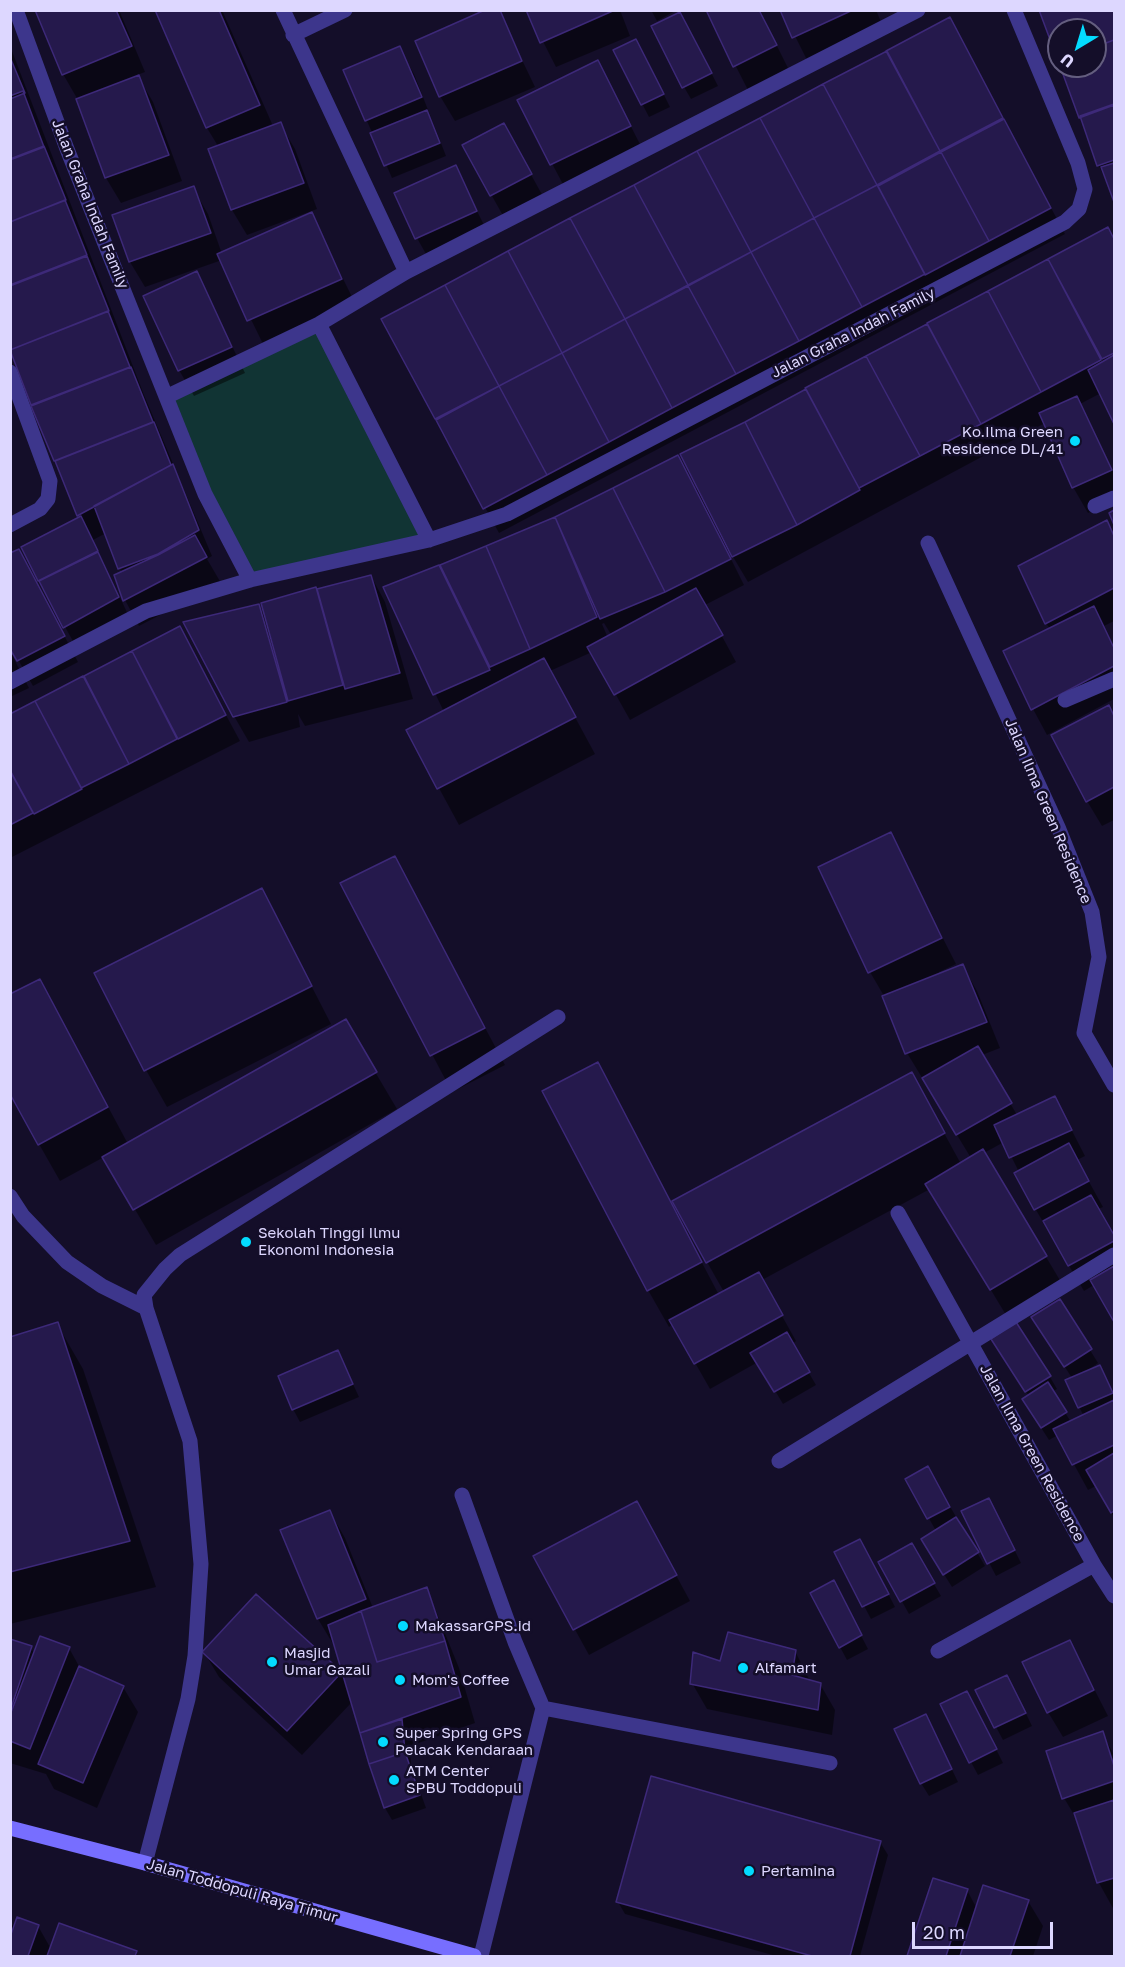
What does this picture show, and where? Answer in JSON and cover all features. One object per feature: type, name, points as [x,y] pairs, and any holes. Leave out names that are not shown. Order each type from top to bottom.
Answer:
[{"type":"main road","name":"Jalan Toddopuli Raya Timur","points":[[10,1828],[145,1863],[474,1956]]},
{"type":"street","name":"Jalan Graha Indah Family","points":[[16,10],[67,149],[168,396],[205,494],[250,580]]},
{"type":"street","points":[[283,10],[406,272]]},
{"type":"street","points":[[293,35],[345,10]]},
{"type":"street","points":[[168,396],[319,324],[406,272],[918,10]]},
{"type":"street","name":"Jalan Graha Indah Family","points":[[10,682],[146,611],[250,580],[429,540],[478,525],[538,500],[717,402],[1065,222],[1079,208],[1085,189],[1078,163],[1014,10]]},
{"type":"street","points":[[319,324],[429,540]]},
{"type":"street","points":[[10,372],[50,481],[50,493],[40,508],[10,525]]},
{"type":"street","points":[[1095,506],[1114,498]]},
{"type":"street","name":"Jalan Ilma Green Residence","points":[[927,543],[1058,827],[1092,912],[1099,957],[1084,1033],[1114,1085]]},
{"type":"street","points":[[1065,700],[1114,679]]},
{"type":"street","points":[[145,1863],[188,1699],[195,1656],[201,1564],[190,1441],[146,1308],[144,1294],[180,1255],[558,1017]]},
{"type":"street","points":[[10,1196],[23,1216],[67,1262],[102,1286],[146,1308]]},
{"type":"street","name":"Jalan Ilma Green Residence","points":[[898,1213],[1094,1565],[1114,1596]]},
{"type":"street","points":[[779,1461],[1114,1255]]},
{"type":"street","points":[[462,1495],[543,1708],[481,1956]]},
{"type":"street","points":[[938,1651],[1094,1565]]},
{"type":"street","points":[[543,1708],[830,1764]]},
{"type":"green space","points":[[320,325],[429,540],[250,580],[168,396]]},
{"type":"building","points":[[35,10],[116,10],[132,46],[62,75]]},
{"type":"building","points":[[155,10],[219,10],[260,105],[206,128]]},
{"type":"building","points":[[485,10],[500,10],[522,61],[439,97],[415,41]]},
{"type":"building","points":[[526,10],[615,10],[540,43]]},
{"type":"building","points":[[706,10],[759,10],[777,45],[733,67]]},
{"type":"building","points":[[780,10],[853,10],[792,38]]},
{"type":"building","points":[[1039,10],[1114,10],[1114,40],[1107,43],[1107,18],[1047,18],[1047,31]]},
{"type":"building","points":[[680,12],[712,73],[682,88],[651,26]]},
{"type":"building","points":[[950,17],[1003,118],[940,151],[886,51]]},
{"type":"building","points":[[636,39],[664,94],[641,105],[613,50]]},
{"type":"building","points":[[1114,40],[1114,105],[1079,118],[1064,78],[1107,78],[1107,43]]},
{"type":"building","points":[[400,46],[422,97],[365,121],[343,70]]},
{"type":"building","points":[[887,51],[940,151],[877,185],[823,84]]},
{"type":"building","points":[[10,57],[25,93],[10,99]]},
{"type":"building","points":[[598,60],[631,126],[550,165],[517,100]]},
{"type":"building","points":[[139,75],[169,155],[105,178],[76,99]]},
{"type":"building","points":[[823,84],[877,185],[814,218],[760,118]]},
{"type":"building","points":[[23,91],[44,147],[10,160],[10,96]]},
{"type":"building","points":[[1114,104],[1114,160],[1097,166],[1080,116]]},
{"type":"building","points":[[427,110],[440,143],[384,166],[370,133]]},
{"type":"building","points":[[760,118],[814,218],[751,252],[697,151]]},
{"type":"building","points":[[1004,119],[1051,208],[989,241],[941,152]]},
{"type":"building","points":[[281,122],[304,183],[231,210],[208,149]]},
{"type":"building","points":[[504,123],[532,174],[490,196],[462,145]]},
{"type":"building","points":[[44,146],[66,200],[10,222],[10,159]]},
{"type":"building","points":[[697,151],[751,252],[688,285],[634,185]]},
{"type":"building","points":[[941,152],[989,241],[925,275],[878,186]]},
{"type":"building","points":[[1114,163],[1114,202],[1101,167]]},
{"type":"building","points":[[456,165],[477,211],[415,239],[394,193]]},
{"type":"building","points":[[634,185],[688,285],[625,319],[570,218]]},
{"type":"building","points":[[877,185],[925,274],[862,307],[814,218]]},
{"type":"building","points":[[194,186],[211,233],[129,262],[112,215]]},
{"type":"building","points":[[65,200],[87,255],[10,285],[10,222]]},
{"type":"building","points":[[312,212],[342,279],[247,321],[217,254]]},
{"type":"building","points":[[570,218],[625,319],[562,353],[508,251]]},
{"type":"building","points":[[814,218],[862,307],[799,341],[751,252]]},
{"type":"building","points":[[1108,227],[1114,239],[1114,353],[1102,359],[1048,259]]},
{"type":"building","points":[[508,251],[562,353],[499,386],[445,285]]},
{"type":"building","points":[[751,252],[799,341],[736,374],[688,286]]},
{"type":"building","points":[[87,256],[109,311],[10,350],[10,286]]},
{"type":"building","points":[[1048,259],[1101,360],[1041,392],[988,291]]},
{"type":"building","points":[[197,271],[232,347],[178,371],[143,296]]},
{"type":"building","points":[[445,285],[499,386],[435,419],[381,319]]},
{"type":"building","points":[[688,286],[736,374],[672,408],[625,319]]},
{"type":"building","points":[[988,291],[1041,392],[981,424],[927,323]]},
{"type":"building","points":[[108,311],[130,367],[31,405],[10,350]]},
{"type":"building","points":[[625,319],[672,408],[609,442],[562,353]]},
{"type":"building","points":[[927,324],[981,424],[920,456],[866,356]]},
{"type":"building","points":[[562,353],[609,442],[547,475],[499,386]]},
{"type":"building","points":[[1114,355],[1114,424],[1088,370]]},
{"type":"building","points":[[866,356],[920,456],[859,488],[805,388]]},
{"type":"building","points":[[131,367],[153,422],[54,461],[31,406]]},
{"type":"building","points":[[499,386],[547,475],[483,509],[436,420]]},
{"type":"building","points":[[806,389],[860,490],[797,525],[745,422]]},
{"type":"building","name":"Ko.Ilma Green Residence DL/41","points":[[1077,396],[1112,470],[1072,488],[1039,413]]},
{"type":"building","points":[[154,422],[171,465],[77,516],[55,461]]},
{"type":"building","points":[[745,422],[797,525],[732,557],[680,454]]},
{"type":"building","points":[[678,455],[731,559],[665,592],[613,488]]},
{"type":"building","points":[[173,464],[199,530],[158,554],[118,569],[94,506]]},
{"type":"building","points":[[613,488],[665,592],[600,619],[555,517]]},
{"type":"building","points":[[1114,510],[1114,525],[1109,513]]},
{"type":"building","points":[[81,516],[98,551],[38,581],[21,547]]},
{"type":"building","points":[[555,517],[597,617],[530,649],[486,546]]},
{"type":"building","points":[[1107,520],[1114,536],[1114,588],[1045,624],[1018,566]]},
{"type":"building","points":[[195,535],[207,557],[123,601],[114,575]]},
{"type":"building","points":[[486,546],[530,649],[490,667],[440,565]]},
{"type":"building","points":[[19,549],[65,636],[17,661],[10,649],[10,553]]},
{"type":"building","points":[[98,552],[119,597],[63,628],[39,581]]},
{"type":"building","points":[[439,565],[490,670],[433,695],[383,587]]},
{"type":"building","points":[[371,575],[400,673],[345,689],[317,589]]},
{"type":"building","points":[[316,587],[343,685],[288,701],[261,603]]},
{"type":"building","points":[[696,588],[723,635],[614,695],[587,647]]},
{"type":"building","points":[[259,604],[287,702],[233,717],[183,622]]},
{"type":"building","points":[[1094,606],[1114,648],[1114,666],[1031,710],[1003,651]]},
{"type":"building","points":[[180,626],[226,715],[178,739],[132,651]]},
{"type":"building","points":[[132,651],[177,739],[129,764],[84,676]]},
{"type":"building","points":[[544,658],[576,717],[437,789],[406,730]]},
{"type":"building","points":[[83,676],[129,764],[81,788],[35,701]]},
{"type":"building","points":[[35,701],[82,789],[34,814],[10,770],[10,714]]},
{"type":"building","points":[[1109,705],[1114,716],[1114,787],[1086,802],[1051,735]]},
{"type":"building","points":[[10,771],[33,813],[10,825]]},
{"type":"building","points":[[891,832],[942,938],[868,973],[818,867]]},
{"type":"building","points":[[395,856],[485,1028],[430,1056],[340,883]]},
{"type":"building","points":[[262,888],[312,986],[144,1071],[94,973]]},
{"type":"building","points":[[963,964],[987,1022],[905,1054],[882,996]]},
{"type":"building","points":[[40,979],[108,1107],[38,1145],[10,1094],[10,994]]},
{"type":"building","points":[[346,1019],[377,1072],[133,1210],[102,1157]]},
{"type":"building","points":[[978,1046],[1012,1103],[956,1135],[922,1078]]},
{"type":"building","points":[[598,1062],[702,1262],[647,1291],[542,1091]]},
{"type":"building","points":[[912,1072],[945,1133],[706,1263],[672,1201]]},
{"type":"building","points":[[1055,1096],[1072,1130],[1009,1158],[994,1125]]},
{"type":"building","points":[[1069,1143],[1089,1181],[1034,1210],[1014,1173]]},
{"type":"building","points":[[983,1149],[1047,1256],[990,1290],[925,1184]]},
{"type":"building","points":[[1091,1195],[1114,1235],[1114,1241],[1068,1266],[1043,1221]]},
{"type":"building","points":[[1114,1266],[1114,1322],[1090,1280]]},
{"type":"building","points":[[759,1272],[783,1315],[694,1364],[669,1320]]},
{"type":"building","points":[[1060,1299],[1092,1349],[1064,1367],[1031,1317]]},
{"type":"building","points":[[58,1322],[130,1541],[10,1572],[10,1337]]},
{"type":"building","points":[[1016,1322],[1051,1376],[1025,1392],[991,1339]]},
{"type":"building","points":[[787,1332],[810,1372],[774,1392],[750,1353]]},
{"type":"building","points":[[338,1350],[353,1384],[292,1410],[278,1376]]},
{"type":"building","points":[[1100,1365],[1113,1393],[1078,1408],[1065,1380]]},
{"type":"building","points":[[1048,1382],[1067,1412],[1041,1428],[1022,1399]]},
{"type":"building","points":[[1114,1400],[1114,1445],[1072,1465],[1053,1429]]},
{"type":"building","points":[[1114,1453],[1114,1511],[1111,1513],[1086,1470]]},
{"type":"building","points":[[928,1466],[950,1507],[927,1519],[905,1479]]},
{"type":"building","points":[[989,1498],[1015,1550],[987,1564],[961,1511]]},
{"type":"building","points":[[637,1501],[677,1575],[573,1630],[533,1556]]},
{"type":"building","points":[[330,1510],[366,1599],[317,1619],[280,1530]]},
{"type":"building","points":[[956,1517],[979,1552],[943,1575],[921,1539]]},
{"type":"building","points":[[860,1539],[889,1594],[862,1607],[834,1552]]},
{"type":"building","points":[[912,1543],[935,1583],[900,1602],[878,1562]]},
{"type":"building","points":[[834,1580],[862,1635],[839,1648],[810,1593]]},
{"type":"building","name":"MakassarGPS.id","points":[[427,1587],[445,1641],[377,1662],[361,1611]]},
{"type":"building","name":"Masjid Umar Gazali","points":[[256,1594],[342,1672],[287,1731],[202,1652]]},
{"type":"building","name":"Mom's Coffee","points":[[361,1611],[377,1662],[445,1641],[461,1697],[360,1733],[328,1625]]},
{"type":"building","name":"Alfamart","points":[[728,1632],[796,1650],[792,1675],[821,1683],[818,1710],[690,1684],[693,1652],[720,1661]]},
{"type":"building","points":[[40,1636],[70,1647],[30,1749],[10,1741],[10,1715]]},
{"type":"building","points":[[10,1639],[32,1646],[10,1711]]},
{"type":"building","points":[[1070,1640],[1094,1690],[1047,1713],[1022,1662]]},
{"type":"building","points":[[79,1666],[124,1686],[83,1783],[38,1764]]},
{"type":"building","points":[[1007,1675],[1026,1713],[994,1728],[975,1690]]},
{"type":"building","points":[[967,1691],[997,1749],[969,1763],[940,1704]]},
{"type":"building","points":[[926,1714],[952,1769],[920,1784],[894,1729]]},
{"type":"building","name":"Super Spring GPS Pelacak Kendaraan","points":[[402,1719],[405,1752],[369,1764],[360,1733]]},
{"type":"building","points":[[1103,1731],[1114,1766],[1114,1781],[1062,1799],[1046,1751]]},
{"type":"building","name":"ATM Center SPBU Toddopuli","points":[[405,1752],[420,1795],[384,1808],[369,1764]]},
{"type":"building","name":"Pertamina","points":[[651,1776],[881,1841],[850,1956],[812,1956],[616,1902]]},
{"type":"building","points":[[1114,1800],[1114,1878],[1097,1883],[1074,1813]]},
{"type":"building","points":[[933,1878],[968,1889],[946,1956],[907,1956]]},
{"type":"building","points":[[983,1885],[1029,1900],[1010,1956],[960,1956]]},
{"type":"building","points":[[17,1917],[39,1925],[28,1956],[10,1956],[10,1937]]},
{"type":"building","points":[[59,1923],[137,1951],[135,1956],[47,1956]]},
{"type":"place","name":"Ko.Ilma Green Residence DL/41","points":[[1075,441]]},
{"type":"place","name":"Sekolah Tinggi Ilmu Ekonomi Indonesia","points":[[246,1242]]},
{"type":"place","name":"MakassarGPS.id","points":[[403,1626]]},
{"type":"place","name":"Masjid Umar Gazali","points":[[272,1662]]},
{"type":"place","name":"Alfamart","points":[[743,1668]]},
{"type":"place","name":"Mom's Coffee","points":[[400,1680]]},
{"type":"place","name":"Super Spring GPS Pelacak Kendaraan","points":[[383,1742]]},
{"type":"place","name":"ATM Center SPBU Toddopuli","points":[[394,1780]]},
{"type":"place","name":"Pertamina","points":[[749,1871]]}]
